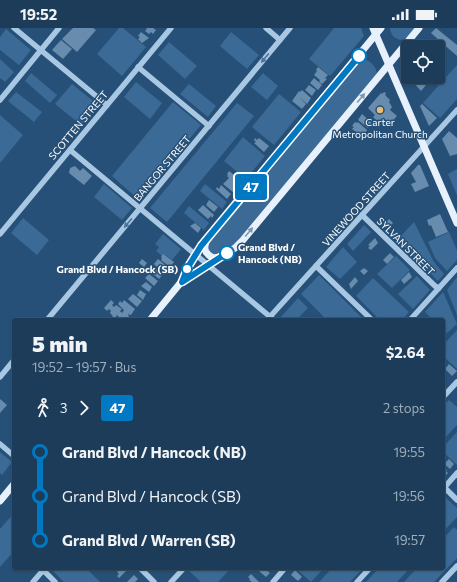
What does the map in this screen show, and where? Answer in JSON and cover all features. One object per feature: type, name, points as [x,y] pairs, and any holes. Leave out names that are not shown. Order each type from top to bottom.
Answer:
[{"type":"main road","points":[[182,282],[188,267],[196,254],[356,60],[374,31],[381,28]]},
{"type":"main road","points":[[152,318],[182,282],[235,248],[243,240],[419,28]]},
{"type":"main road","points":[[374,31],[457,223]]},
{"type":"main road","points":[[208,239],[204,248],[205,252],[213,258],[220,257]]},
{"type":"main road","points":[[0,501],[12,486]]},
{"type":"street","points":[[14,28],[107,105]]},
{"type":"street","points":[[0,100],[59,28]]},
{"type":"street","name":"SCOTTEN STREET","points":[[0,234],[171,28]]},
{"type":"street","points":[[266,28],[280,40]]},
{"type":"street","name":"BANGOR STREET","points":[[49,318],[290,28]]},
{"type":"street","points":[[138,67],[209,126]]},
{"type":"street","name":"VINEWOOD STREET","points":[[272,318],[316,266],[456,112]]},
{"type":"street","points":[[70,150],[196,254],[270,318]]},
{"type":"street","name":"SYLVAN STREET","points":[[362,215],[438,288]]},
{"type":"street","points":[[316,266],[370,318]]},
{"type":"street","points":[[412,318],[457,268]]},
{"type":"street","points":[[0,377],[12,362]]},
{"type":"street","points":[[445,395],[457,382]]},
{"type":"street","points":[[0,444],[12,454]]},
{"type":"street","points":[[445,485],[457,474]]},
{"type":"street","points":[[445,489],[457,500]]},
{"type":"street","points":[[442,582],[457,566]]},
{"type":"street","points":[[33,582],[43,570]]},
{"type":"street","points":[[45,570],[55,582]]},
{"type":"street","points":[[142,570],[154,582]]},
{"type":"street","points":[[171,582],[182,570]]},
{"type":"street","points":[[273,582],[284,570]]},
{"type":"street","points":[[357,582],[368,570]]},
{"type":"shaded area","points":[[119,28],[123,28],[146,47],[122,76],[97,54]]},
{"type":"shaded area","points":[[334,28],[361,28],[364,36],[330,76],[309,59]]},
{"type":"shaded area","points":[[390,28],[415,28],[409,36],[401,40],[395,38],[390,31]]},
{"type":"shaded area","points":[[6,29],[31,50],[19,65],[0,50],[0,37]]},
{"type":"shaded area","points":[[231,32],[259,55],[247,69],[220,46]]},
{"type":"shaded area","points":[[169,42],[197,66],[185,79],[158,55]]},
{"type":"shaded area","points":[[0,59],[14,72],[5,82],[0,78]]},
{"type":"shaded area","points":[[362,59],[372,63],[377,73],[244,234],[230,248],[216,256],[208,250],[206,245],[211,237],[357,63]]},
{"type":"shaded area","points":[[457,65],[457,99],[440,118],[423,103],[440,84],[445,84],[445,78]]},
{"type":"shaded area","points":[[31,73],[57,95],[50,103],[25,81]]},
{"type":"shaded area","points":[[263,73],[278,86],[267,100],[251,87]]},
{"type":"shaded area","points":[[136,82],[162,103],[150,119],[124,97]]},
{"type":"shaded area","points":[[72,84],[98,105],[81,125],[55,104]]},
{"type":"shaded area","points":[[189,84],[216,106],[208,117],[180,94]]},
{"type":"shaded area","points":[[16,92],[42,112],[34,122],[8,101]]},
{"type":"shaded area","points":[[279,94],[301,112],[274,145],[252,127]]},
{"type":"shaded area","points":[[173,102],[201,125],[139,200],[112,176]]},
{"type":"shaded area","points":[[237,103],[254,116],[167,222],[150,208]]},
{"type":"shaded area","points":[[0,115],[23,135],[0,163]]},
{"type":"shaded area","points":[[243,137],[265,156],[246,179],[224,161]]},
{"type":"shaded area","points":[[457,169],[457,195],[448,174]]},
{"type":"shaded area","points":[[104,184],[132,208],[122,220],[94,197]]},
{"type":"shaded area","points":[[205,184],[227,202],[222,209],[200,191]]},
{"type":"shaded area","points":[[189,206],[209,223],[204,230],[184,213]]},
{"type":"shaded area","points":[[23,218],[49,240],[37,255],[11,233]]},
{"type":"shaded area","points":[[414,222],[434,262],[444,274],[438,281],[397,240]]},
{"type":"shaded area","points":[[364,225],[371,232],[353,251],[347,244]]},
{"type":"shaded area","points":[[449,232],[457,250],[457,260],[447,271],[435,258],[428,242]]},
{"type":"shaded area","points":[[163,234],[181,249],[172,260],[165,255],[162,256],[156,251],[159,247],[155,244]]},
{"type":"shaded area","points":[[343,247],[357,262],[340,279],[326,267]]},
{"type":"shaded area","points":[[396,256],[410,270],[392,288],[377,274]]},
{"type":"shaded area","points":[[319,275],[362,318],[325,318],[301,294]]},
{"type":"shaded area","points":[[417,276],[430,290],[413,309],[398,294]]},
{"type":"shaded area","points":[[457,277],[457,315],[447,290]]},
{"type":"shaded area","points":[[373,278],[409,312],[404,318],[378,318],[356,296]]},
{"type":"shaded area","points":[[443,292],[457,324],[447,333],[445,332],[445,318],[431,318],[425,312]]},
{"type":"shaded area","points":[[298,298],[308,308],[298,318],[281,317]]},
{"type":"shaded area","points":[[457,330],[457,369],[445,358],[445,343]]},
{"type":"shaded area","points":[[449,400],[457,407],[457,425],[445,438],[445,404]]},
{"type":"shaded area","points":[[457,432],[457,465],[445,454],[445,445]]},
{"type":"shaded area","points":[[0,452],[12,462],[2,475],[0,473]]},
{"type":"shaded area","points":[[445,497],[457,508],[457,517],[445,530]]},
{"type":"shaded area","points":[[12,515],[12,553],[0,567],[0,529]]},
{"type":"shaded area","points":[[454,527],[457,530],[457,558],[434,582],[404,582],[415,570],[445,570],[445,537]]},
{"type":"shaded area","points":[[88,570],[100,582],[64,582],[53,571]]},
{"type":"shaded area","points":[[229,570],[218,582],[201,582],[189,571]]},
{"type":"shaded area","points":[[297,570],[322,570],[311,582]]},
{"type":"shaded area","points":[[330,570],[361,570],[350,582],[319,582]]},
{"type":"shaded area","points":[[377,570],[408,570],[397,582],[366,582]]},
{"type":"building","points":[[73,28],[93,28],[96,30],[77,52],[62,39]]},
{"type":"building","points":[[146,28],[153,28],[156,30],[153,34],[151,32],[149,34],[145,31],[147,29]]},
{"type":"building","points":[[436,28],[457,45],[457,56],[445,45],[445,40],[439,40],[431,33]]},
{"type":"building","points":[[141,32],[149,38],[142,43],[138,39]]},
{"type":"building","points":[[61,40],[72,49],[63,59],[52,50]]},
{"type":"building","points":[[318,67],[328,75],[325,78],[327,79],[322,84],[314,75]]},
{"type":"building","points":[[314,78],[322,85],[318,90],[310,83]]},
{"type":"building","points":[[415,84],[426,85],[421,91]]},
{"type":"building","points":[[309,85],[316,90],[312,96],[305,90]]},
{"type":"building","points":[[302,90],[311,98],[307,104],[299,97],[306,104],[302,109],[292,101],[299,91],[300,92]]},
{"type":"building","name":"Carter Metropolitan Church","points":[[384,92],[390,100],[389,102],[392,107],[390,110],[397,116],[387,127],[373,117],[375,115],[368,108],[381,93],[382,94]]},
{"type":"building","points":[[422,104],[437,118],[429,126],[420,106]]},
{"type":"building","points":[[362,114],[372,123],[368,128],[358,120]]},
{"type":"building","points":[[355,122],[358,122],[367,130],[364,136],[352,129]]},
{"type":"building","points":[[449,131],[457,138],[457,154],[450,156],[442,139]]},
{"type":"building","points":[[255,138],[257,140],[259,138],[269,146],[264,152],[254,143],[256,142],[254,140]]},
{"type":"building","points":[[418,165],[420,165],[429,186],[415,192],[411,184],[416,182],[411,173]]},
{"type":"building","points":[[75,166],[80,171],[83,168],[92,176],[84,185],[69,173],[70,168]]},
{"type":"building","points":[[229,171],[242,181],[238,186],[236,185],[237,187],[233,192],[223,184],[229,178],[227,174]]},
{"type":"building","points":[[221,185],[231,194],[227,199],[216,189],[217,187],[219,189]]},
{"type":"building","points":[[209,200],[218,207],[214,212],[206,205]]},
{"type":"building","points":[[203,205],[214,215],[212,218],[211,216],[208,219],[198,210]]},
{"type":"building","points":[[440,214],[448,232],[436,237],[427,220]]},
{"type":"building","points":[[389,219],[393,223],[388,228],[385,228],[383,225]]},
{"type":"building","points":[[195,223],[201,228],[198,233],[190,226]]},
{"type":"building","points":[[375,238],[378,243],[371,250],[368,248],[370,246],[368,245]]},
{"type":"building","points":[[390,253],[394,257],[387,264],[383,260]]},
{"type":"building","points":[[163,254],[174,262],[170,267],[161,260]]},
{"type":"building","points":[[142,259],[147,263],[144,267],[139,263]]},
{"type":"building","points":[[158,259],[169,268],[165,274],[154,264]]},
{"type":"building","points":[[364,268],[368,271],[364,275],[360,271]]},
{"type":"building","points":[[157,269],[163,274],[159,279],[152,273]]},
{"type":"building","points":[[409,272],[412,277],[404,284],[401,280]]},
{"type":"building","points":[[149,274],[158,281],[154,286],[145,278]]},
{"type":"building","points":[[355,277],[358,281],[351,289],[349,284]]},
{"type":"building","points":[[146,282],[152,287],[149,292],[141,286]]},
{"type":"building","points":[[140,290],[146,294],[143,300],[137,295]]},
{"type":"building","points":[[133,294],[142,301],[137,307],[128,299]]},
{"type":"building","points":[[111,300],[114,303],[112,305],[114,307],[116,305],[122,309],[120,311],[122,313],[124,310],[118,304],[120,301],[122,303],[124,300],[135,309],[131,315],[128,314],[129,316],[128,318],[118,318],[117,315],[115,318],[111,318],[113,316],[110,313],[111,311],[109,309],[107,311],[104,308]]},
{"type":"building","points":[[449,364],[457,371],[452,376],[445,369]]},
{"type":"building","points":[[0,399],[7,405],[0,413]]},
{"type":"building","points":[[449,459],[454,464],[450,469],[445,463]]},
{"type":"building","points":[[445,468],[447,470],[446,471],[448,473],[445,476]]},
{"type":"building","points":[[119,570],[127,570],[119,578],[117,576],[119,574],[117,572]]},
{"type":"building","points":[[259,570],[266,570],[270,573],[266,577]]},
{"type":"building","points":[[295,570],[302,577],[298,581],[291,575]]},
{"type":"building","points":[[251,574],[259,582],[252,582],[249,580],[250,579],[248,577]]},
{"type":"building","points":[[134,575],[138,579],[135,582],[127,582]]},
{"type":"bus line","name":"47","points":[[227,253],[182,282],[188,267],[201,246],[359,56]]},
{"type":"place","name":"Carter Metropolitan Church","points":[[380,110]]},
{"type":"place","name":"Grand Blvd / Hancock (NB)","points":[[227,253]]},
{"type":"place","name":"Grand Blvd / Hancock (SB)","points":[[187,269]]}]
